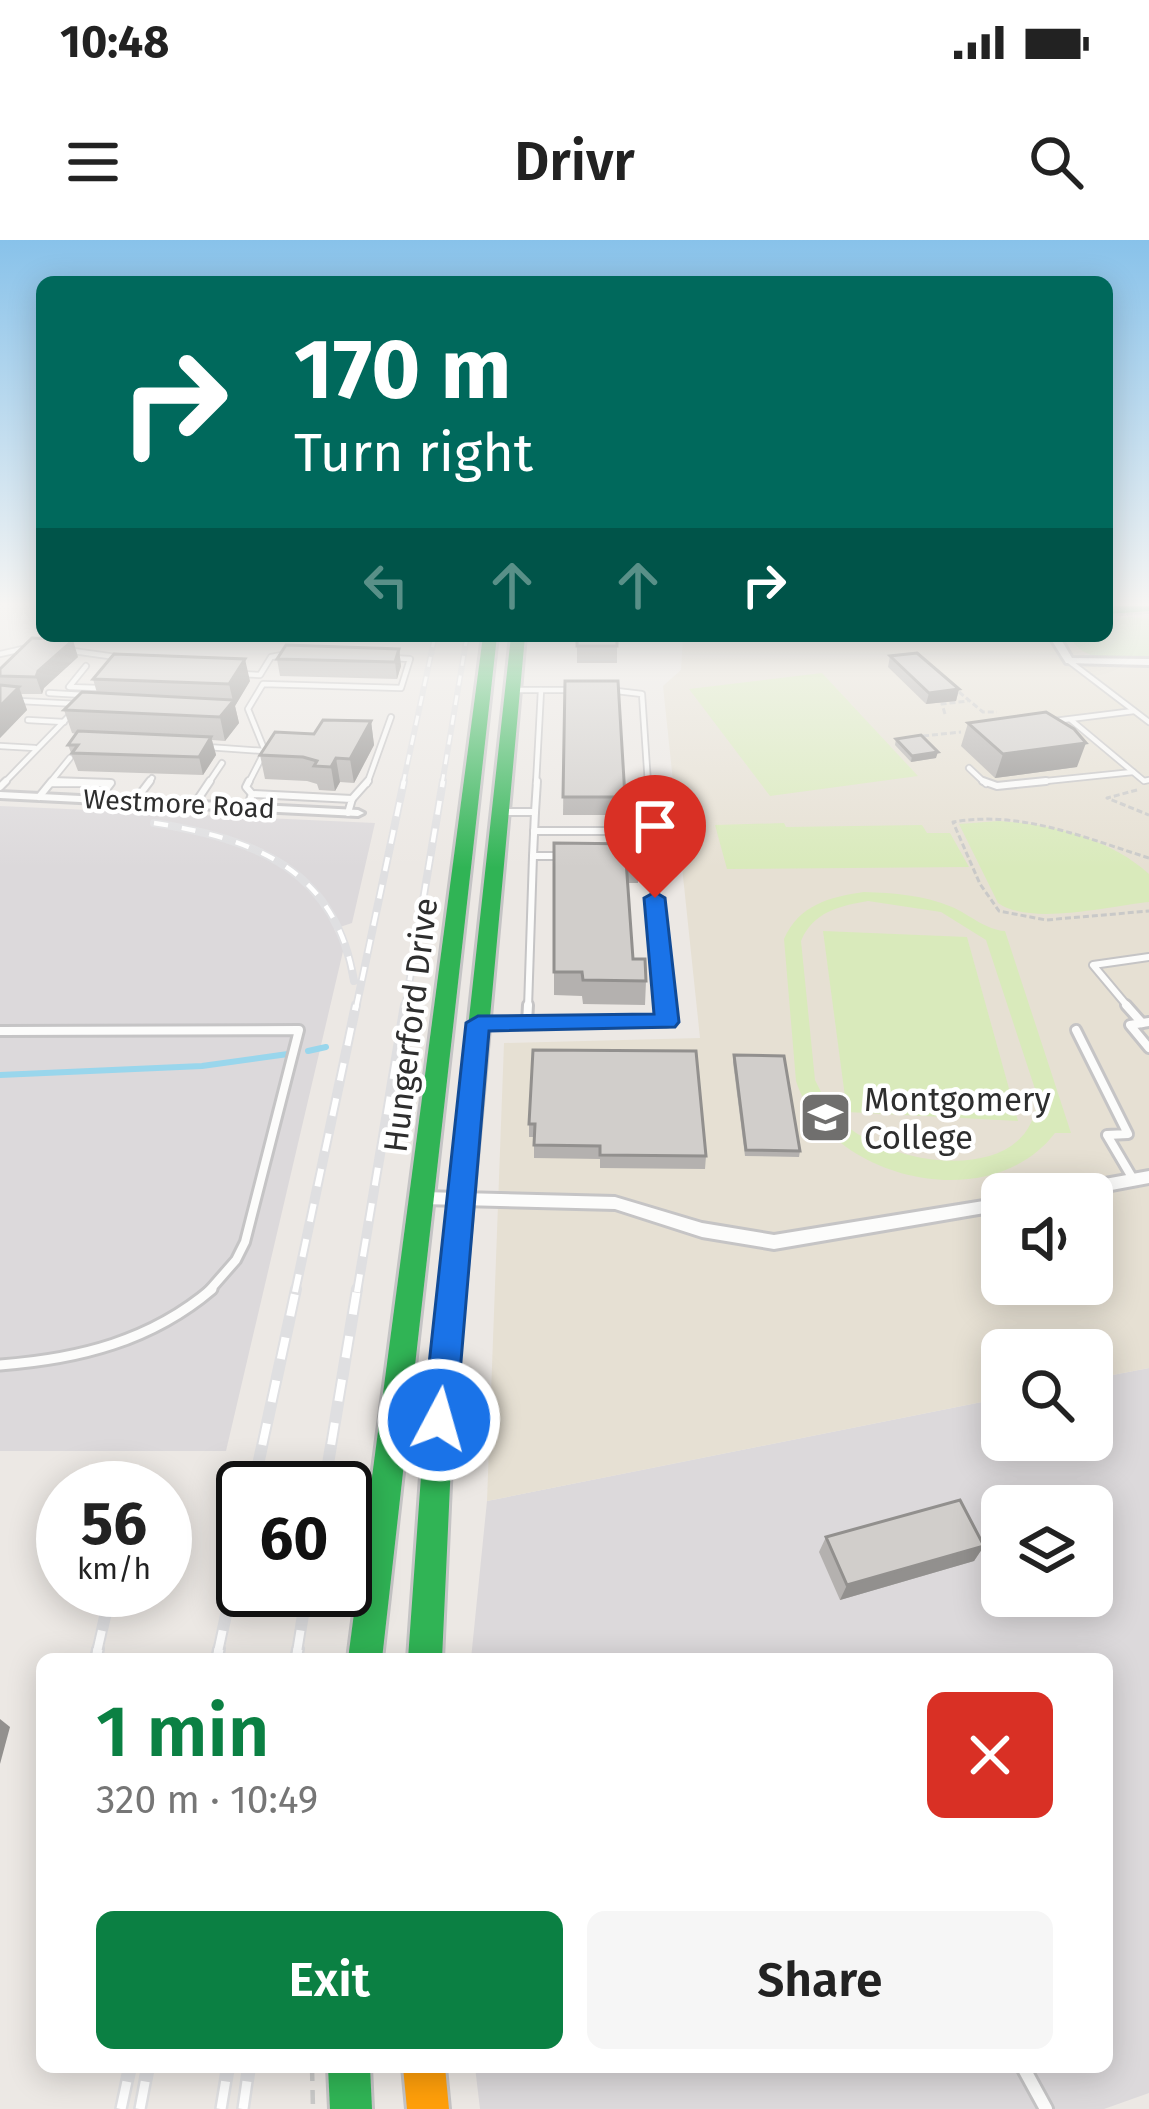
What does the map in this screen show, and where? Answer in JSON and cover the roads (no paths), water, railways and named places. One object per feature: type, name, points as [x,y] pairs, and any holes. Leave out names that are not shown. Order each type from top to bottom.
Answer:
[{"type":"main road","name":"Hungerford Drive","points":[[366,1653],[470,812],[480,693]]},
{"type":"main road","name":"Hungerford Drive","points":[[424,1653],[439,1420],[512,693]]},
{"type":"main road","points":[[470,812],[498,812]]},
{"type":"main road","points":[[350,2073],[351,2109]]},
{"type":"main road","points":[[425,2073],[428,2109]]},
{"type":"street","name":"Westmore Road","points":[[0,791],[194,805],[249,801],[353,808]]},
{"type":"street","points":[[422,1198],[615,1203],[702,1230],[774,1242],[981,1208]]},
{"type":"lane","points":[[249,801],[246,787],[265,751],[248,709],[257,693]]},
{"type":"lane","points":[[527,1023],[541,693]]},
{"type":"lane","points":[[534,831],[640,831],[651,826],[640,693]]},
{"type":"lane","points":[[1111,693],[1149,722]]},
{"type":"lane","points":[[49,694],[92,695]]},
{"type":"lane","points":[[0,791],[36,748],[92,695]]},
{"type":"lane","points":[[0,700],[86,704]]},
{"type":"lane","points":[[1050,722],[1134,711]]},
{"type":"lane","points":[[353,808],[367,785],[391,717]]},
{"type":"lane","points":[[1070,719],[1149,780]]},
{"type":"lane","points":[[28,720],[65,722]]},
{"type":"lane","points":[[364,738],[383,738]]},
{"type":"lane","points":[[0,746],[36,748]]},
{"type":"lane","points":[[203,747],[265,751]]},
{"type":"lane","points":[[39,797],[70,758]]},
{"type":"lane","points":[[194,805],[222,763]]},
{"type":"lane","points":[[969,768],[986,784],[997,786],[1133,772]]},
{"type":"lane","points":[[134,802],[152,778]]},
{"type":"lane","points":[[52,781],[111,783],[98,800]]},
{"type":"lane","points":[[498,812],[535,812]]},
{"type":"lane","points":[[533,856],[580,856]]},
{"type":"lane","points":[[478,1023],[667,1022],[651,857],[627,856]]},
{"type":"lane","points":[[1145,1022],[1093,965],[1149,957]]},
{"type":"lane","points":[[1145,1022],[1130,1025],[1149,1048]]},
{"type":"lane","points":[[0,1031],[299,1030],[280,1125],[234,1264],[198,1299],[119,1345],[59,1361],[0,1365]]},
{"type":"lane","points":[[1076,1030],[1127,1134],[1107,1135],[1141,1179]]},
{"type":"lane","points":[[1026,2073],[1046,2109]]},
{"type":"waterway","points":[[308,1051],[326,1047]]},
{"type":"waterway","points":[[0,1075],[202,1066],[288,1054]]},
{"type":"railway","points":[[403,784],[423,693]]},
{"type":"railway","points":[[442,784],[457,693]]},
{"type":"railway","points":[[356,1008],[404,781]]},
{"type":"railway","points":[[405,1008],[443,781]]},
{"type":"railway","points":[[154,823],[226,839],[286,866],[330,912],[354,981]]},
{"type":"railway","points":[[295,1292],[356,1005]]},
{"type":"railway","points":[[357,1292],[405,1005]]},
{"type":"railway","points":[[259,1461],[296,1289]]},
{"type":"railway","points":[[328,1461],[357,1289]]},
{"type":"railway","points":[[97,1652],[105,1617]]},
{"type":"railway","points":[[218,1652],[226,1617]]},
{"type":"railway","points":[[297,1652],[303,1617]]},
{"type":"railway","points":[[97,1653],[98,1649]]},
{"type":"railway","points":[[218,1653],[219,1649]]},
{"type":"railway","points":[[297,1653],[298,1649]]},
{"type":"railway","points":[[121,2109],[129,2073]]},
{"type":"railway","points":[[140,2109],[147,2073]]},
{"type":"railway","points":[[221,2109],[227,2073]]},
{"type":"railway","points":[[243,2109],[248,2073]]},
{"type":"place","name":"Montgomery College","points":[[825,1118]]}]
